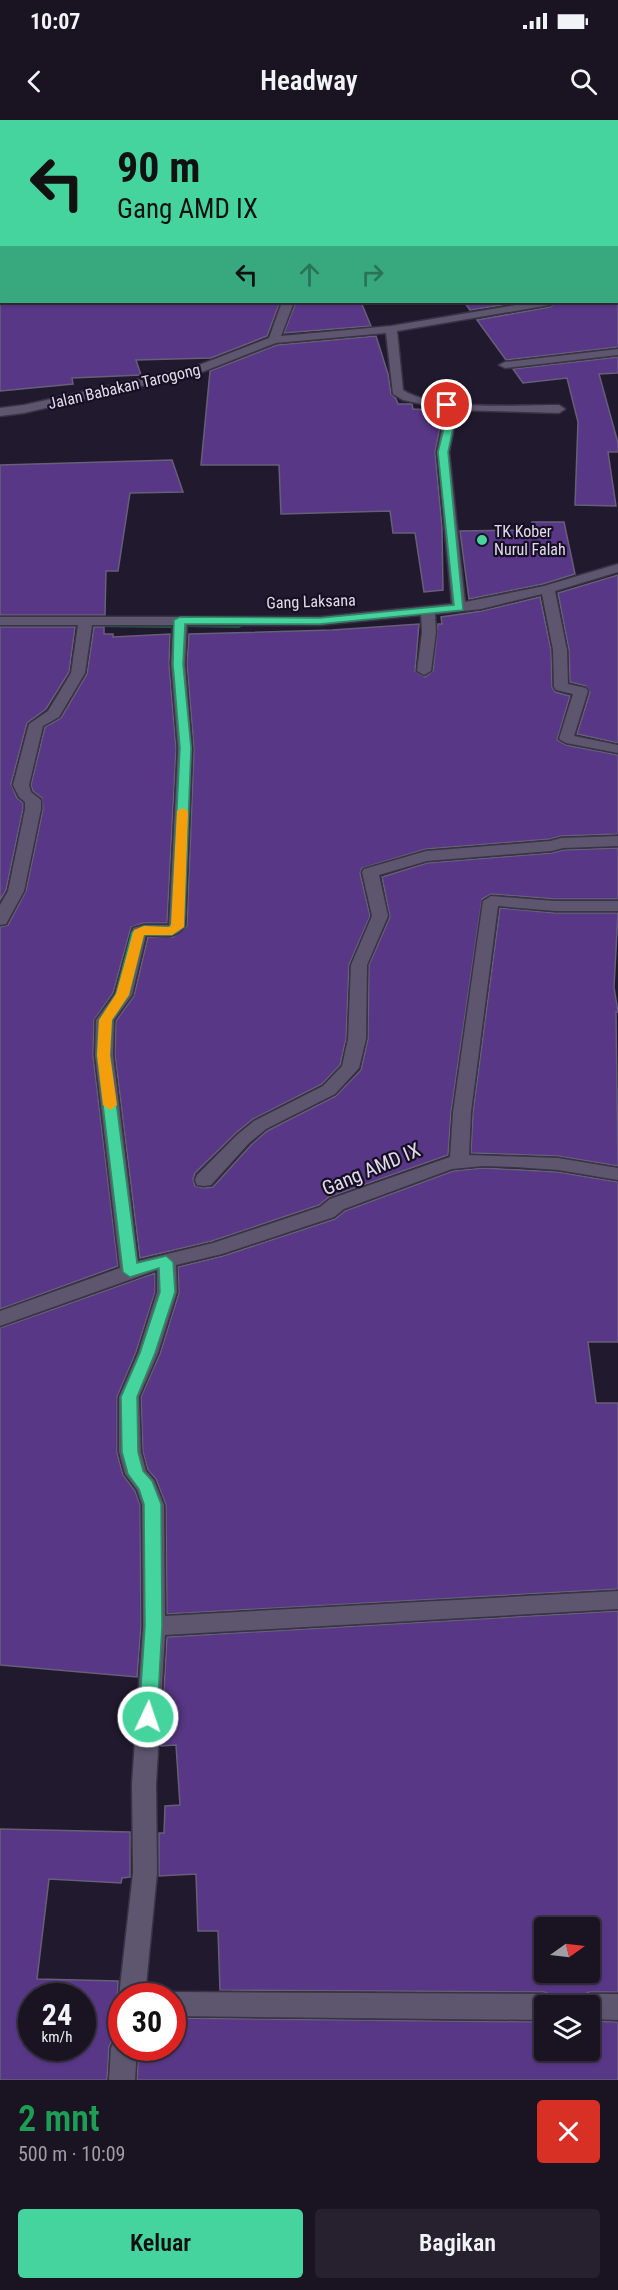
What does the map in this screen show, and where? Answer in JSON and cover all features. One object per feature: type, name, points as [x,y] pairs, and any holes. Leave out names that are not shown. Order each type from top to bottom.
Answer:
[{"type":"street","points":[[274,340],[288,303]]},
{"type":"street","name":"Jalan Babakan Tarogong","points":[[0,412],[24,409],[180,375],[274,340],[391,329],[544,303]]},
{"type":"street","points":[[391,329],[392,361],[397,391],[400,395],[419,402],[447,405],[559,409]]},
{"type":"street","points":[[505,365],[618,351]]},
{"type":"street","points":[[447,405],[448,428],[443,452],[459,608]]},
{"type":"street","name":"Gang Laksana","points":[[0,621],[320,621],[459,608],[548,590],[618,568]]},
{"type":"street","points":[[548,590],[556,624],[562,669],[561,687],[581,691],[566,739],[618,749]]},
{"type":"street","points":[[424,671],[429,632],[428,611]]},
{"type":"street","points":[[133,1983],[146,1873],[144,1785],[154,1626],[153,1504],[146,1486],[136,1474],[130,1452],[129,1397],[147,1353],[167,1292],[140,1261],[104,1055],[105,1020],[123,995],[139,932],[144,930],[172,931],[177,927],[185,748],[178,664],[180,620]]},
{"type":"street","points":[[0,920],[15,891],[33,809],[33,800],[24,794],[21,785],[36,724],[54,714],[78,673],[86,621]]},
{"type":"street","points":[[204,1180],[243,1138],[260,1125],[329,1090],[350,1068],[357,1039],[359,965],[380,916],[370,872],[426,856],[552,846],[561,843],[618,841]]},
{"type":"street","points":[[459,1162],[462,1112],[491,901],[555,906],[618,906]]},
{"type":"street","name":"Gang AMD IX","points":[[140,1261],[215,1249],[327,1212],[337,1204],[420,1172],[459,1162],[514,1161],[558,1164],[618,1174]]},
{"type":"street","points":[[0,1319],[140,1261]]},
{"type":"street","points":[[154,1626],[618,1600]]},
{"type":"street","points":[[186,2004],[534,2007]]},
{"type":"street","points":[[600,2007],[618,2007]]},
{"type":"street","points":[[122,2080],[123,2061]]},
{"type":"building","points":[[0,303],[280,303],[267,336],[211,358],[136,360],[141,375],[72,378],[73,384],[0,391]]},
{"type":"building","points":[[296,303],[361,303],[371,326],[284,333]]},
{"type":"building","points":[[465,303],[516,303],[470,310]]},
{"type":"building","points":[[556,303],[618,303],[618,347],[506,360],[477,320],[550,307]]},
{"type":"building","points":[[376,336],[388,374],[391,394],[398,404],[412,404],[413,409],[439,410],[440,428],[435,452],[442,527],[443,590],[424,592],[415,533],[393,533],[390,511],[281,514],[279,465],[201,465],[210,371],[277,345]]},
{"type":"building","points":[[618,357],[618,373],[599,374],[618,443],[618,452],[608,452],[616,506],[575,505],[578,422],[567,378],[523,383],[513,369]]},
{"type":"building","points":[[172,460],[183,492],[130,493],[118,571],[106,571],[105,615],[0,615],[0,465]]},
{"type":"building","points":[[532,522],[564,522],[575,574],[543,584],[469,599],[460,531],[533,530]]},
{"type":"building","points":[[618,575],[618,743],[577,734],[590,692],[586,686],[570,682],[569,650],[558,593]]},
{"type":"building","points":[[540,597],[551,650],[552,687],[555,692],[570,696],[557,740],[566,745],[618,755],[618,834],[561,836],[550,839],[426,849],[362,868],[360,873],[370,916],[349,965],[346,1039],[340,1065],[322,1084],[253,1119],[236,1133],[195,1173],[193,1179],[195,1186],[213,1187],[267,1131],[336,1096],[361,1070],[368,1039],[369,965],[390,917],[382,877],[427,863],[552,853],[563,850],[618,848],[618,899],[555,899],[491,894],[482,899],[451,1112],[448,1155],[329,1197],[319,1205],[212,1241],[140,1258],[115,1055],[116,1021],[134,996],[148,937],[173,937],[187,926],[194,749],[187,664],[189,634],[332,630],[419,624],[415,671],[425,677],[433,671],[438,624],[442,624],[441,617],[482,611]]},
{"type":"building","points":[[0,627],[75,627],[69,672],[46,709],[27,723],[11,784],[17,798],[23,803],[23,809],[6,890],[0,900]]},
{"type":"building","points":[[94,627],[104,627],[104,634],[113,634],[113,637],[170,634],[169,664],[176,749],[167,923],[143,923],[131,927],[113,993],[94,1020],[93,1055],[118,1266],[0,1309],[0,927],[8,925],[26,891],[43,809],[42,798],[33,791],[31,785],[45,727],[61,718],[87,674]]},
{"type":"building","points":[[500,908],[555,913],[618,913],[614,987],[618,1012],[616,1012],[618,1166],[558,1156],[471,1153],[473,1112]]},
{"type":"building","points":[[483,1168],[558,1172],[618,1182],[618,1342],[588,1342],[596,1403],[618,1403],[618,1589],[167,1614],[166,1505],[156,1479],[148,1470],[143,1452],[141,1397],[160,1354],[179,1293],[178,1267],[223,1256],[335,1219],[345,1211],[453,1171]]},
{"type":"building","points":[[155,1273],[155,1292],[136,1352],[117,1397],[117,1453],[123,1475],[135,1491],[140,1505],[141,1626],[137,1677],[0,1665],[0,1328]]},
{"type":"building","points":[[618,1611],[618,1992],[552,1995],[544,1992],[220,1990],[218,1931],[198,1931],[196,1874],[159,1876],[159,1833],[164,1833],[165,1806],[180,1805],[176,1745],[161,1746],[167,1637]]},
{"type":"building","points":[[0,1829],[130,1832],[130,1877],[122,1878],[121,1883],[49,1879],[37,1979],[118,1981],[118,1983],[108,1983],[107,2080],[0,2080]]},
{"type":"building","points":[[186,2018],[534,2022],[534,2061],[600,2061],[600,2021],[618,2022],[618,2080],[137,2080],[138,2061],[186,2061]]},
{"type":"waterway","points":[[0,626],[78,625]]},
{"type":"waterway","points":[[93,625],[174,625]]},
{"type":"waterway","points":[[189,625],[239,625]]},
{"type":"slow traffic","points":[[110,1105],[104,1055],[105,1020],[123,995],[139,932],[144,930],[172,931],[177,927],[183,811]]},
{"type":"place","name":"TK Kober Nurul Falah","points":[[482,540]]},
{"type":"route","points":[[148,1717],[154,1626],[153,1504],[146,1486],[136,1474],[130,1452],[129,1397],[147,1353],[167,1292],[166,1262],[147,1265],[130,1272],[104,1055],[105,1020],[123,995],[139,932],[144,930],[172,931],[177,927],[185,748],[178,664],[180,620],[320,621],[459,608],[443,452],[448,428],[447,405]]}]
